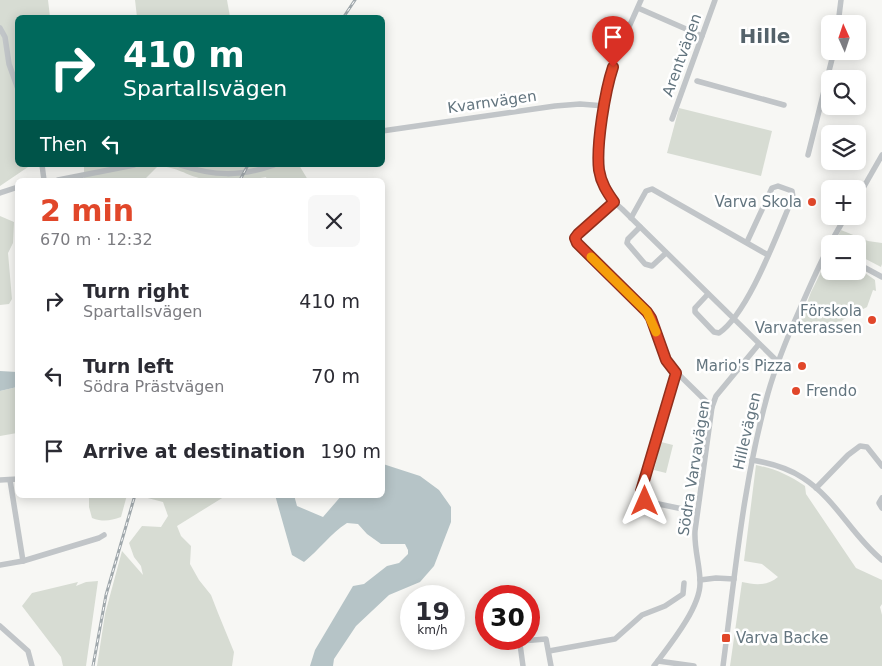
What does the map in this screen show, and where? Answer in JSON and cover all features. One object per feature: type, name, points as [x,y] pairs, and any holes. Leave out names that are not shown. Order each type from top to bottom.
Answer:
[{"type":"street","points":[[641,0],[617,54],[609,79],[599,148],[599,170],[605,188],[614,202],[778,362]]},
{"type":"street","name":"Arentvägen","points":[[672,119],[716,0]]},
{"type":"street","points":[[839,15],[841,0]]},
{"type":"street","points":[[638,8],[702,36]]},
{"type":"street","points":[[0,28],[5,37],[9,64],[15,81]]},
{"type":"street","points":[[808,154],[832,60]]},
{"type":"street","points":[[697,81],[784,105]]},
{"type":"street","name":"Kvarnvägen","points":[[385,131],[555,106],[580,104],[605,106]]},
{"type":"street","points":[[866,183],[882,154]]},
{"type":"street","points":[[68,178],[124,167]]},
{"type":"street","points":[[187,167],[205,172],[244,174],[267,167]]},
{"type":"street","points":[[708,294],[694,312],[717,334],[734,319],[744,303],[768,255],[793,197],[793,191],[778,186],[772,188],[747,242]]},
{"type":"street","points":[[0,193],[15,188]]},
{"type":"street","points":[[630,218],[646,191],[652,189],[768,255]]},
{"type":"street","points":[[614,202],[578,234],[575,241],[647,312],[668,364],[712,407]]},
{"type":"street","points":[[640,227],[628,239],[627,243],[645,264],[653,265],[666,253]]},
{"type":"street","name":"Hillevägen","points":[[723,666],[752,460],[767,397],[778,362],[821,266]]},
{"type":"street","points":[[866,268],[882,277]]},
{"type":"street","name":"Södra Varvavägen","points":[[656,664],[685,622],[700,594],[700,580],[694,539],[712,407],[716,396],[759,344]]},
{"type":"street","points":[[676,373],[641,494],[645,501],[697,512]]},
{"type":"street","points":[[816,488],[848,455],[860,446],[866,447],[882,466]]},
{"type":"street","points":[[752,460],[786,469],[816,488],[830,502],[862,542],[882,560]]},
{"type":"street","points":[[0,480],[15,479]]},
{"type":"street","points":[[10,480],[23,561]]},
{"type":"street","points":[[882,498],[879,503],[882,508]]},
{"type":"street","points":[[0,565],[23,561],[104,535]]},
{"type":"street","points":[[700,580],[716,578],[734,579]]},
{"type":"street","points":[[549,651],[615,639],[642,616],[665,606],[683,594],[684,583]]},
{"type":"street","points":[[0,626],[28,651],[32,666]]},
{"type":"street","points":[[523,666],[521,641],[546,639],[551,666]]},
{"type":"street","points":[[656,664],[694,666]]},
{"type":"shaded area","points":[[0,0],[48,0],[50,15],[15,15],[15,167],[28,167],[0,186]]},
{"type":"shaded area","points":[[135,0],[227,0],[230,15],[137,15]]},
{"type":"shaded area","points":[[747,28],[765,32],[762,44],[744,39]]},
{"type":"shaded area","points":[[679,108],[772,131],[761,176],[667,153]]},
{"type":"shaded area","points":[[84,167],[157,167],[146,178],[84,178]]},
{"type":"shaded area","points":[[164,167],[300,167],[307,178],[201,178]]},
{"type":"shaded area","points":[[0,216],[14,222],[13,243],[8,253],[12,299],[9,304],[0,305]]},
{"type":"shaded area","points":[[841,230],[853,235],[838,235]]},
{"type":"shaded area","points":[[866,240],[882,243],[881,267],[866,259]]},
{"type":"shaded area","points":[[821,272],[821,280],[866,280],[866,274],[875,280],[876,291],[873,290],[867,307],[844,319],[830,332],[796,333],[811,292]]},
{"type":"shaded area","points":[[0,371],[15,372],[15,387],[0,391]]},
{"type":"shaded area","points":[[15,387],[15,433],[0,436],[0,391]]},
{"type":"shaded area","points":[[661,442],[673,445],[666,473],[654,470]]},
{"type":"shaded area","points":[[385,465],[420,476],[439,490],[451,507],[451,522],[434,566],[420,582],[413,585],[400,585],[400,590],[389,595],[356,626],[334,659],[333,666],[310,666],[315,650],[353,586],[364,584],[387,566],[399,563],[408,554],[408,550],[405,544],[381,544],[367,534],[358,524],[347,523],[304,562],[292,555],[276,498],[295,498],[297,506],[323,517],[339,498],[385,498]]},
{"type":"shaded area","points":[[756,465],[782,473],[805,486],[806,494],[856,568],[882,580],[882,604],[880,607],[882,615],[882,666],[730,666],[742,582],[761,584],[770,582],[778,577],[762,564],[744,561]]},
{"type":"shaded area","points":[[89,498],[126,498],[121,517],[113,519],[100,520],[92,518]]},
{"type":"shaded area","points":[[148,498],[222,498],[177,526],[181,536],[191,546],[190,564],[199,580],[211,595],[234,652],[232,666],[97,666],[105,614],[122,551],[143,575],[141,566],[134,557],[129,543],[142,526],[161,527],[168,516],[163,502]]},
{"type":"shaded area","points":[[98,581],[86,666],[63,666],[61,657],[22,606],[32,593],[78,582],[76,586],[86,582]]},
{"type":"railway","points":[[345,15],[355,0]]},
{"type":"railway","points":[[241,178],[247,167]]},
{"type":"railway","points":[[93,666],[106,595],[134,498]]},
{"type":"slow traffic","points":[[591,257],[647,312],[656,332]]},
{"type":"place","name":"Varva Skola","points":[[812,202]]},
{"type":"place","name":"Förskola Varvaterassen","points":[[872,320]]},
{"type":"place","name":"Mario's Pizza","points":[[802,366]]},
{"type":"place","name":"Frendo","points":[[796,391]]},
{"type":"place","name":"Varva Backe","points":[[726,638]]},
{"type":"district","name":"Hille","points":[[765,36]]},
{"type":"route","points":[[613,67],[609,79],[601,131],[599,170],[603,184],[614,202],[578,234],[575,241],[647,312],[668,364],[676,373],[641,491],[641,497],[645,501]]}]
